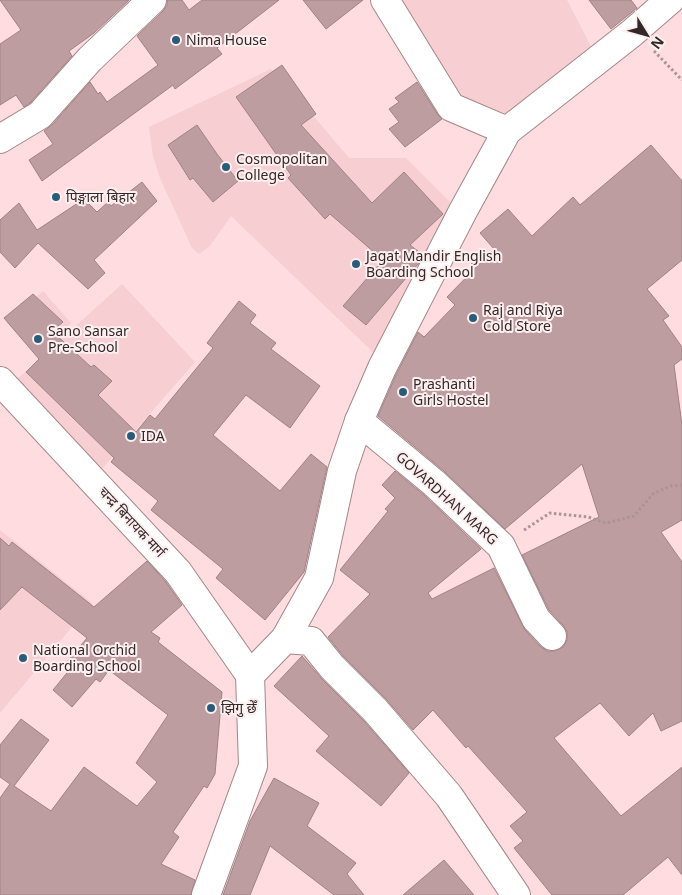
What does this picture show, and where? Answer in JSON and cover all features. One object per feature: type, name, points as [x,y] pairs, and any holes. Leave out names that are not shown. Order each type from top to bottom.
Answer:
[{"type":"street","points":[[0,139],[40,115],[90,59],[152,0]]},
{"type":"street","points":[[385,0],[451,107],[507,132]]},
{"type":"street","points":[[206,895],[253,766],[250,675],[285,639],[319,578],[342,471],[359,422],[382,368],[462,210],[507,132],[632,33],[670,0]]},
{"type":"street","name":"चन्द्र बिनायक मार्ग","points":[[0,381],[178,572],[250,675]]},
{"type":"street","name":"GOVARDHAN MARG","points":[[359,422],[434,483],[501,546],[536,618],[552,636]]},
{"type":"street","points":[[285,639],[311,641],[332,667],[375,710],[449,796],[516,895]]},
{"type":"path","points":[[632,33],[646,44],[682,80]]},
{"type":"path","points":[[501,546],[550,513],[588,517],[606,523],[634,516],[653,494],[670,486],[682,485]]},
{"type":"shaded area","points":[[394,0],[567,0],[598,60],[507,131],[451,107]]},
{"type":"shaded area","points":[[271,69],[349,158],[406,158],[459,211],[377,356],[231,216],[210,246],[199,254],[192,248],[160,178],[153,156],[149,127]]},
{"type":"shaded area","points":[[122,284],[195,362],[100,471],[13,383]]},
{"type":"shaded area","name":"Sano Sansar Pre-School","points":[[43,291],[71,323],[36,355],[7,323]]},
{"type":"shaded area","name":"National Orchid Boarding School","points":[[0,530],[92,603],[0,713]]},
{"type":"building","points":[[0,0],[129,0],[94,33],[69,51],[72,56],[30,103],[24,107],[16,95],[0,105],[0,44],[21,30]]},
{"type":"building","points":[[167,0],[182,0],[189,10],[202,0],[279,0],[217,48],[222,54],[175,89],[173,85],[42,181],[29,160],[53,144],[44,131],[52,125],[90,82],[98,94],[100,92],[107,102],[158,65],[137,36],[163,11],[167,5]]},
{"type":"building","points":[[303,0],[363,0],[326,29]]},
{"type":"building","points":[[589,0],[631,0],[637,8],[611,29]]},
{"type":"building","points":[[282,65],[316,114],[301,125],[372,203],[404,172],[443,214],[410,245],[423,255],[418,264],[366,325],[343,306],[383,260],[330,214],[325,219],[288,178],[291,175],[236,97]]},
{"type":"building","points":[[417,82],[442,119],[405,147],[389,129],[399,122],[389,109],[399,102],[395,98]]},
{"type":"building","points":[[197,125],[238,181],[213,202],[193,178],[190,180],[168,145]]},
{"type":"building","points":[[651,145],[682,181],[682,260],[647,289],[669,316],[663,320],[682,347],[682,359],[674,365],[682,425],[682,520],[661,532],[682,562],[682,721],[661,731],[653,713],[629,736],[600,703],[554,738],[621,816],[682,767],[682,875],[668,857],[623,895],[552,895],[514,848],[523,841],[510,826],[527,812],[433,710],[413,730],[386,699],[344,657],[328,637],[370,594],[340,570],[388,511],[385,509],[395,498],[382,485],[395,471],[424,495],[481,549],[428,593],[432,599],[494,568],[525,630],[547,651],[555,651],[563,647],[567,640],[567,632],[549,610],[522,555],[599,517],[582,464],[505,529],[445,472],[378,416],[418,332],[424,337],[455,305],[447,297],[494,249],[480,233],[508,209],[532,236],[573,197],[580,205]]},
{"type":"building","points":[[142,182],[157,201],[94,260],[105,273],[88,289],[38,243],[15,268],[0,252],[0,220],[19,203],[37,230],[84,199],[97,212],[108,202],[111,206]]},
{"type":"building","points":[[33,294],[63,322],[52,331],[91,367],[94,365],[112,381],[98,395],[136,432],[150,415],[155,419],[213,348],[207,343],[239,301],[256,315],[250,323],[276,343],[271,349],[320,386],[290,428],[246,395],[213,435],[280,491],[311,454],[327,467],[304,572],[265,620],[216,578],[223,569],[151,510],[158,501],[111,462],[114,458],[26,372],[39,359],[4,318]]},
{"type":"building","points":[[0,538],[9,546],[12,542],[94,607],[147,561],[166,582],[182,605],[151,632],[160,638],[158,642],[222,692],[215,774],[207,788],[204,786],[173,832],[179,837],[161,864],[195,880],[191,895],[0,895],[0,798],[10,784],[0,777],[0,745],[21,719],[49,740],[14,786],[51,811],[84,767],[137,806],[157,782],[136,763],[168,715],[109,670],[100,682],[96,679],[72,707],[53,690],[71,668],[66,663],[87,638],[22,587],[0,610]]},
{"type":"building","points":[[302,656],[364,721],[409,773],[381,806],[316,751],[329,736],[274,686]]},
{"type":"building","points":[[274,778],[319,803],[307,826],[356,863],[347,874],[364,895],[334,895],[270,846],[250,895],[223,895],[250,821]]},
{"type":"building","points":[[444,860],[474,895],[403,895]]},
{"type":"place","name":"Nima House","points":[[176,40]]},
{"type":"place","name":"Cosmopolitan College","points":[[226,167]]},
{"type":"place","name":"पिङ्गाला बिहार","points":[[56,197]]},
{"type":"place","name":"Jagat Mandir English Boarding School","points":[[356,264]]},
{"type":"place","name":"Raj and Riya Cold Store","points":[[473,318]]},
{"type":"place","name":"Sano Sansar Pre-School","points":[[38,339]]},
{"type":"place","name":"Prashanti Girls Hostel","points":[[403,392]]},
{"type":"place","name":"IDA","points":[[131,436]]},
{"type":"place","name":"National Orchid Boarding School","points":[[23,658]]},
{"type":"place","name":"झिगु छेँ","points":[[211,708]]}]
